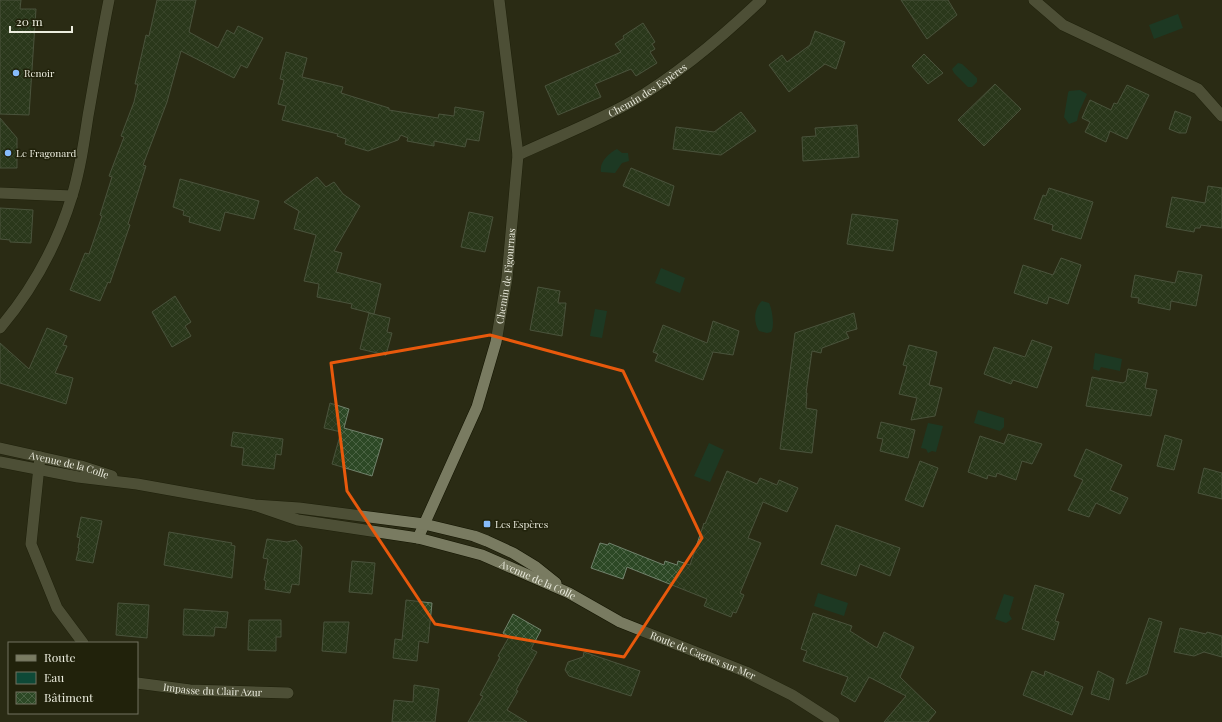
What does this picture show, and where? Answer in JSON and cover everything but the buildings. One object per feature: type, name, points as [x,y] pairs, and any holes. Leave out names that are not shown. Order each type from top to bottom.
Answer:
[{"type":"street","points":[[0,328],[21,303],[43,265],[59,232],[72,196],[81,159],[109,0]]},
{"type":"street","name":"Chemin de Figournas","points":[[418,538],[477,407],[496,342],[507,278],[518,155],[499,0]]},
{"type":"street","name":"Chemin des Espères","points":[[518,155],[630,102],[673,76],[730,29],[761,0]]},
{"type":"street","points":[[1034,0],[1063,25],[1198,88],[1222,116]]},
{"type":"street","points":[[0,193],[72,196]]},
{"type":"street","name":"Avenue de la Colle","points":[[0,448],[81,466],[137,484]]},
{"type":"street","points":[[40,456],[31,544],[57,608],[82,642]]},
{"type":"street","name":"Avenue de la Colle","points":[[0,462],[78,477],[137,484],[254,505],[299,508],[424,524],[474,536],[513,553],[536,567],[569,593]]},
{"type":"street","name":"Avenue de la Colle","points":[[254,505],[298,520],[418,538],[482,555],[569,593]]},
{"type":"street","name":"Route de Cagnes sur Mer","points":[[569,593],[620,622],[752,675],[792,695],[834,722]]},
{"type":"street","name":"Impasse du Clair Azur","points":[[138,683],[190,690],[288,693]]},
{"type":"highlighted area","points":[[490,335],[623,371],[702,538],[624,657],[435,624],[347,491],[331,363]]},
{"type":"water","points":[[1178,14],[1183,28],[1154,39],[1149,25]]},
{"type":"water","points":[[958,63],[962,64],[977,78],[977,82],[972,87],[968,87],[954,73],[952,69]]},
{"type":"water","points":[[1080,90],[1087,94],[1079,112],[1077,121],[1069,124],[1064,117],[1068,93],[1069,91]]},
{"type":"water","points":[[617,149],[622,153],[628,153],[629,161],[622,163],[615,173],[601,172],[605,158]]},
{"type":"water","points":[[661,268],[685,278],[680,293],[655,283]]},
{"type":"water","points":[[762,301],[769,303],[772,313],[772,330],[771,332],[767,333],[759,331],[755,319],[757,307]]},
{"type":"water","points":[[595,309],[607,311],[602,338],[590,336]]},
{"type":"water","points":[[1095,353],[1122,359],[1120,371],[1101,367],[1099,371],[1093,369]]},
{"type":"water","points":[[978,410],[1004,418],[1004,427],[1000,431],[974,423]]},
{"type":"water","points":[[928,423],[943,426],[936,452],[932,451],[928,453],[926,449],[921,448]]},
{"type":"water","points":[[709,443],[724,450],[710,482],[694,476]]},
{"type":"water","points":[[818,593],[848,603],[844,616],[814,606]]},
{"type":"water","points":[[1004,594],[1014,597],[1009,614],[1012,619],[1006,623],[995,619]]},
{"type":"place","name":"Renoir","points":[[16,73]]},
{"type":"place","name":"Le Fragonard","points":[[8,153]]},
{"type":"place","name":"Les Espères","points":[[487,524]]}]
